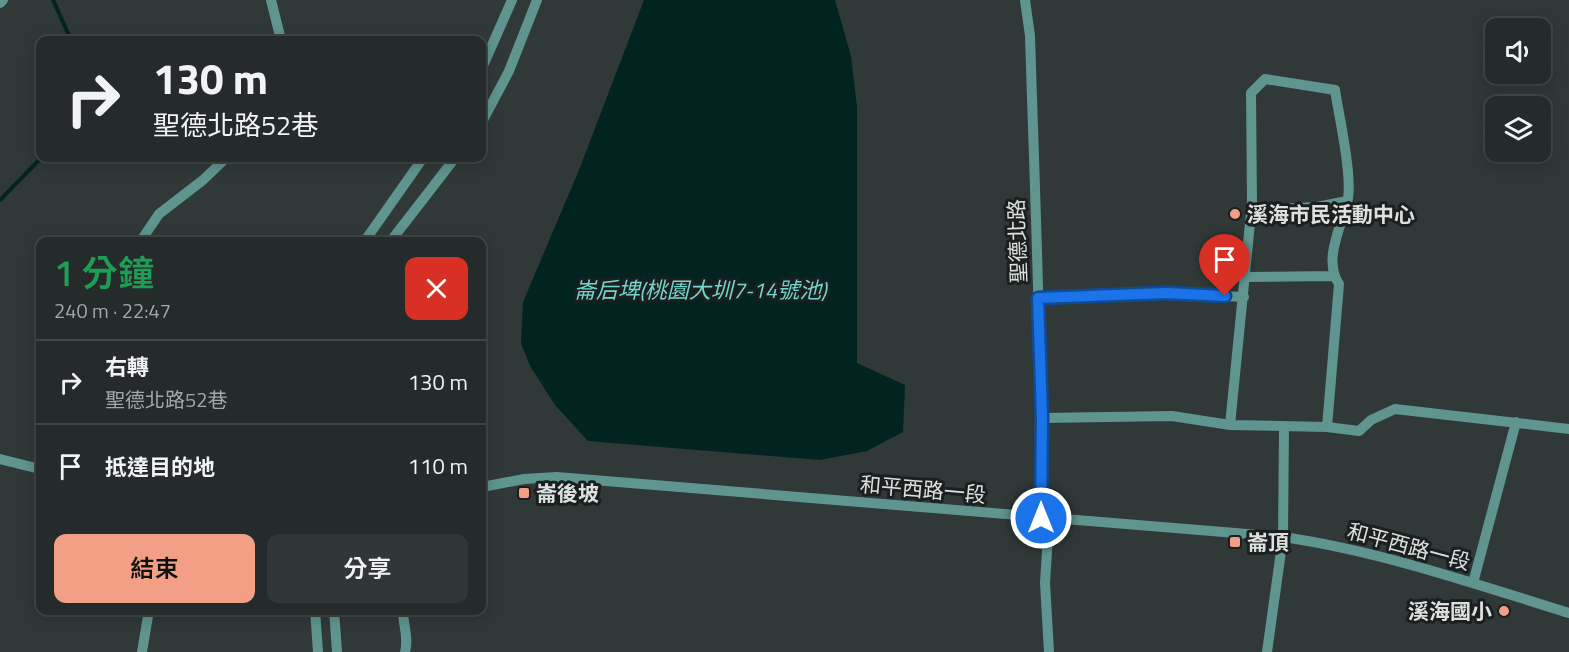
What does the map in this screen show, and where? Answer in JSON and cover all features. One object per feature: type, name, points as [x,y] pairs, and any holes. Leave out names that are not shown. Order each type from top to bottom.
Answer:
[{"type":"street","points":[[271,0],[280,36]]},
{"type":"street","points":[[486,59],[512,0]]},
{"type":"street","points":[[486,114],[509,71],[537,0]]},
{"type":"street","name":"聖德北路","points":[[1025,0],[1030,36],[1045,583],[1049,652]]},
{"type":"street","points":[[1230,425],[1252,210],[1251,93],[1265,79],[1335,90],[1346,164],[1347,201],[1337,232],[1333,266],[1334,276],[1339,284],[1327,427]]},
{"type":"street","points":[[144,237],[159,214],[203,180],[222,162]]},
{"type":"street","points":[[368,237],[420,162]]},
{"type":"street","points":[[394,237],[452,162]]},
{"type":"street","points":[[1252,210],[1317,207],[1347,201]]},
{"type":"street","points":[[1246,277],[1334,276]]},
{"type":"street","points":[[1038,298],[1166,293],[1244,297]]},
{"type":"street","points":[[1042,418],[1172,416],[1230,425],[1327,427],[1359,431],[1371,420],[1395,410],[1569,429]]},
{"type":"street","points":[[1473,584],[1516,422]]},
{"type":"street","points":[[1267,652],[1283,537],[1284,427]]},
{"type":"street","points":[[0,459],[36,468]]},
{"type":"street","name":"和平西路一段","points":[[486,486],[524,479],[558,477],[1283,537],[1324,543],[1569,613]]},
{"type":"street","points":[[142,652],[148,615]]},
{"type":"street","points":[[315,615],[318,652]]},
{"type":"street","points":[[334,615],[337,652]]},
{"type":"street","points":[[403,615],[403,623],[409,639],[405,652]]},
{"type":"water","name":"崙后埤(桃園大圳7-14號池)","points":[[644,0],[835,0],[851,56],[857,107],[857,363],[905,385],[903,432],[867,451],[820,460],[588,441],[555,405],[530,366],[521,343],[523,302],[579,170]]},
{"type":"waterway","points":[[53,0],[69,36]]},
{"type":"waterway","points":[[0,200],[37,162]]},
{"type":"place","name":"溪海市民活動中心","points":[[1235,214]]},
{"type":"place","name":"崙後坡","points":[[524,493]]},
{"type":"place","name":"崙頂","points":[[1235,542]]},
{"type":"place","name":"溪海國小","points":[[1504,611]]},
{"type":"route","points":[[1041,518],[1042,418],[1038,298],[1166,293],[1225,296]]}]
